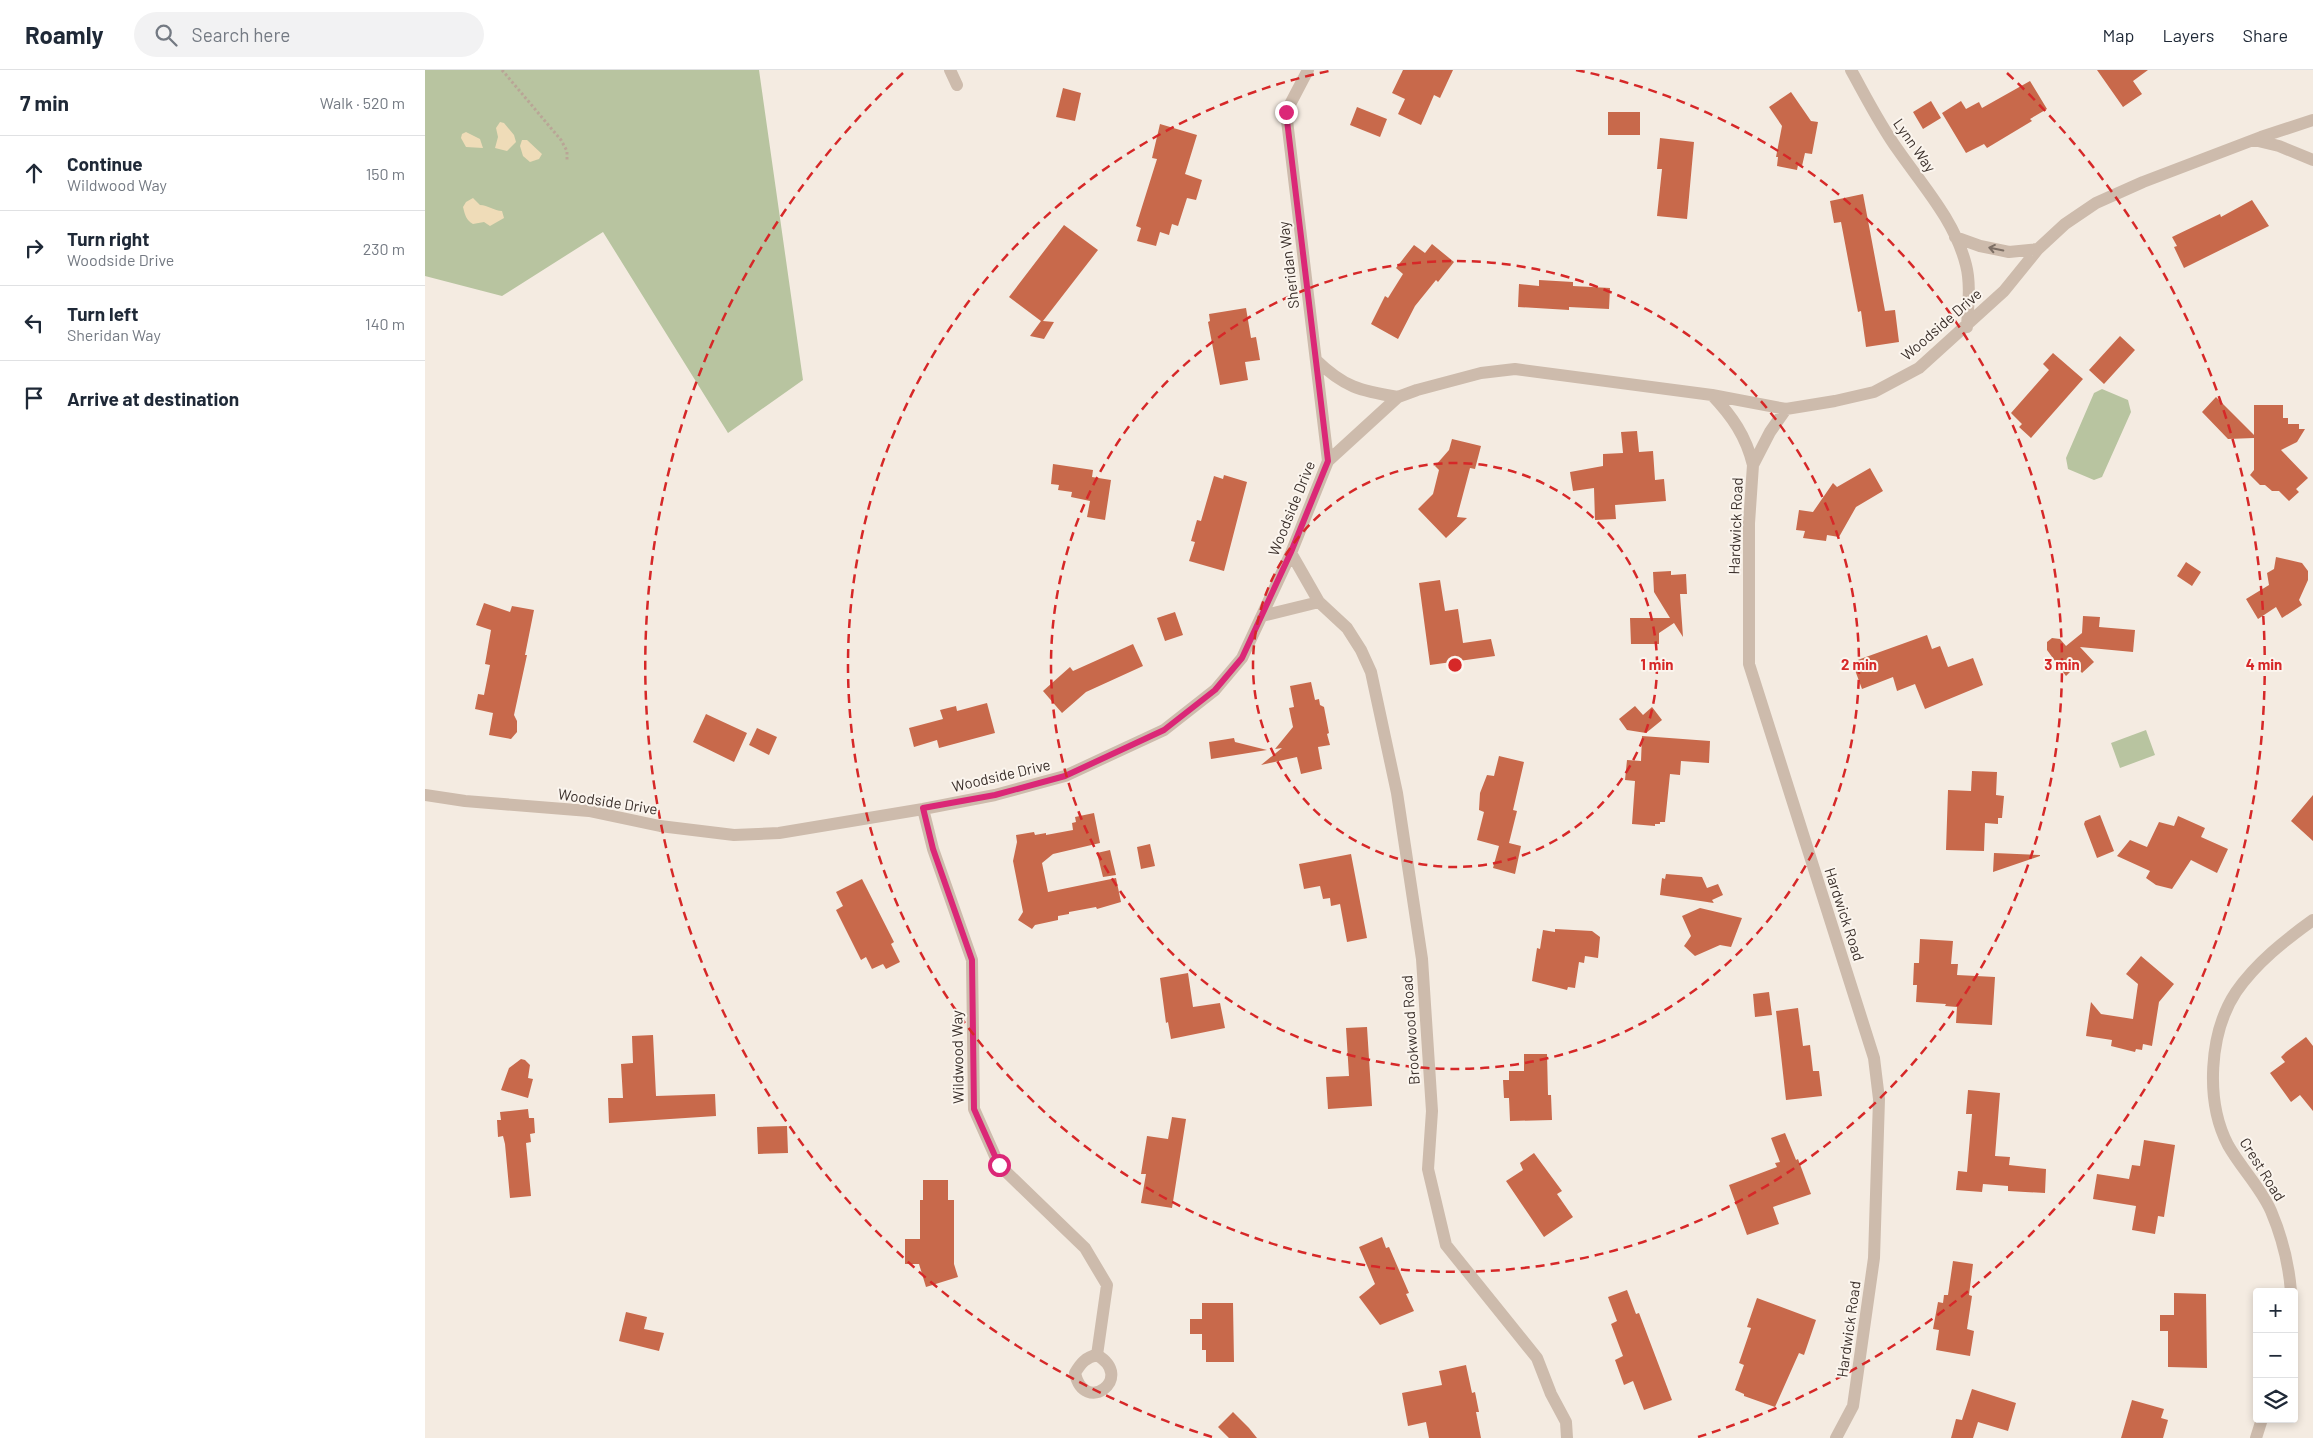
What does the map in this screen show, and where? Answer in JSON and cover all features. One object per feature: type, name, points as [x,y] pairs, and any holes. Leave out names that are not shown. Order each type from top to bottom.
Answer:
[{"type":"street","points":[[950,70],[957,85]]},
{"type":"street","name":"Sheridan Way","points":[[1308,70],[1286,112],[1328,461]]},
{"type":"street","name":"Lynn Way","points":[[1851,70],[1885,131],[1934,199],[1955,236],[1966,266],[1967,326]]},
{"type":"street","name":"Woodside Drive","points":[[425,795],[465,801],[589,811],[660,826],[734,834],[779,833],[995,795],[1065,776],[1164,730],[1215,690],[1242,658],[1291,552],[1328,461],[1398,398],[1417,390],[1481,373],[1515,369],[1711,395],[1786,409],[1835,402],[1874,392],[1919,368],[2004,291],[2038,249],[2065,224],[2096,202],[2254,140],[2313,120]]},
{"type":"street","points":[[2254,140],[2279,146],[2313,160]]},
{"type":"street","points":[[1955,236],[1979,246],[2009,252],[2038,249]]},
{"type":"street","points":[[1316,360],[1334,378],[1362,391],[1398,398]]},
{"type":"street","points":[[1711,395],[1731,415],[1747,443],[1753,465]]},
{"type":"street","name":"Hardwick Road","points":[[1786,409],[1770,432],[1753,465],[1749,524],[1749,664],[1874,1058],[1879,1099],[1874,1258],[1853,1406],[1836,1438]]},
{"type":"street","name":"Brookwood Road","points":[[1291,552],[1319,602],[1347,628],[1361,650],[1371,672],[1397,792],[1422,959],[1432,1110],[1428,1169],[1446,1244],[1537,1358],[1551,1394],[1566,1422],[1567,1438]]},
{"type":"street","points":[[1262,616],[1319,602]]},
{"type":"street","name":"Wildwood Way","points":[[923,808],[933,849],[972,960],[974,1109],[999,1165],[1085,1248],[1107,1285],[1097,1355]]},
{"type":"street","name":"Crest Road","points":[[2291,1288],[2290,1268],[2271,1210],[2227,1143],[2213,1096],[2213,1054],[2220,1028],[2235,993],[2258,965],[2313,920]]},
{"type":"street","points":[[2256,1438],[2261,1423]]},
{"type":"path","points":[[502,70],[561,140],[567,151],[567,160]]},
{"type":"green space","points":[[425,70],[759,70],[803,380],[728,433],[603,232],[502,296],[425,276]]},
{"type":"green space","points":[[2102,389],[2128,400],[2131,412],[2102,477],[2094,480],[2068,469],[2066,458],[2094,393]]},
{"type":"green space","points":[[2146,730],[2155,755],[2120,768],[2111,743]]},
{"type":"sand","points":[[500,122],[504,123],[514,135],[516,142],[507,151],[495,148],[498,137],[496,128]]},
{"type":"sand","points":[[466,132],[480,139],[483,148],[466,147],[461,138],[462,134]]},
{"type":"sand","points":[[522,140],[527,140],[542,154],[539,159],[530,162],[523,156],[520,146]]},
{"type":"sand","points":[[473,198],[480,205],[502,211],[504,218],[490,226],[484,222],[473,224],[466,217],[463,207],[466,202]]},
{"type":"building","points":[[1403,70],[1453,70],[1440,98],[1434,95],[1421,125],[1398,114],[1405,99],[1392,93]]},
{"type":"building","points":[[2097,70],[2148,70],[2133,81],[2142,94],[2123,107]]},
{"type":"building","points":[[2030,81],[2047,109],[2030,119],[2032,121],[1987,148],[1984,144],[1966,153],[1942,113],[1961,101],[1966,109],[1979,102],[1982,108]]},
{"type":"building","points":[[1063,88],[1081,93],[1075,121],[1056,117]]},
{"type":"building","points":[[1791,92],[1811,121],[1818,122],[1812,154],[1805,153],[1802,166],[1798,165],[1797,170],[1777,166],[1778,157],[1776,157],[1782,126],[1769,107]]},
{"type":"building","points":[[1931,101],[1941,118],[1923,129],[1913,112]]},
{"type":"building","points":[[1357,107],[1387,119],[1380,137],[1350,125]]},
{"type":"building","points":[[1608,112],[1640,112],[1640,135],[1608,135]]},
{"type":"building","points":[[1160,124],[1197,135],[1185,174],[1202,180],[1196,200],[1187,198],[1178,226],[1172,224],[1169,235],[1160,232],[1156,246],[1137,241],[1141,228],[1136,226],[1157,159],[1152,158]]},
{"type":"building","points":[[1660,138],[1694,142],[1687,219],[1657,216],[1662,169],[1657,169]]},
{"type":"building","points":[[1863,194],[1885,311],[1895,310],[1899,342],[1866,347],[1861,311],[1858,312],[1841,222],[1834,223],[1830,201]]},
{"type":"building","points":[[2252,200],[2269,226],[2184,268],[2174,247],[2177,246],[2172,237],[2220,214],[2221,217]]},
{"type":"building","points":[[1064,225],[1098,250],[1043,321],[1054,322],[1044,339],[1030,336],[1041,321],[1009,297]]},
{"type":"building","points":[[1432,244],[1454,262],[1438,282],[1436,280],[1415,306],[1398,339],[1371,324],[1385,296],[1388,298],[1403,274],[1396,268],[1414,245],[1425,253]]},
{"type":"building","points":[[1539,280],[1573,282],[1573,286],[1610,288],[1609,309],[1569,307],[1569,310],[1518,307],[1519,284],[1539,286]]},
{"type":"building","points":[[1246,308],[1251,338],[1256,337],[1260,360],[1245,362],[1248,380],[1220,385],[1208,322],[1210,321],[1209,314]]},
{"type":"building","points":[[2120,336],[2135,350],[2104,384],[2089,370]]},
{"type":"building","points":[[2053,353],[2083,379],[2031,438],[2019,427],[2022,424],[2011,413],[2049,370],[2043,364]]},
{"type":"building","points":[[2216,397],[2254,435],[2254,405],[2283,405],[2283,418],[2288,418],[2288,424],[2299,424],[2299,429],[2305,429],[2297,442],[2281,450],[2308,478],[2296,489],[2299,492],[2289,501],[2279,491],[2272,491],[2265,485],[2260,485],[2250,475],[2254,470],[2254,438],[2228,439],[2202,412]]},
{"type":"building","points":[[1637,431],[1639,452],[1653,451],[1655,480],[1664,479],[1666,501],[1615,505],[1616,519],[1595,520],[1594,488],[1573,491],[1570,472],[1603,466],[1603,454],[1623,453],[1621,432]]},
{"type":"building","points":[[1452,439],[1481,446],[1475,469],[1470,468],[1457,517],[1467,518],[1446,538],[1418,509],[1433,494],[1439,470],[1435,466],[1449,450]]},
{"type":"building","points":[[1053,464],[1093,470],[1092,477],[1111,480],[1105,520],[1087,517],[1090,501],[1071,497],[1072,492],[1058,490],[1059,485],[1051,484]]},
{"type":"building","points":[[1870,468],[1883,491],[1856,507],[1839,537],[1827,535],[1826,541],[1803,538],[1805,531],[1796,530],[1799,510],[1813,512],[1833,483],[1837,487]]},
{"type":"building","points":[[1224,475],[1247,482],[1224,571],[1189,561],[1195,542],[1191,541],[1197,520],[1201,521],[1214,476],[1223,479]]},
{"type":"building","points":[[2276,557],[2302,563],[2308,571],[2308,580],[2299,600],[2302,605],[2282,618],[2276,607],[2258,619],[2246,599],[2269,585],[2267,573],[2274,569]]},
{"type":"building","points":[[2186,562],[2201,572],[2192,586],[2177,576]]},
{"type":"building","points":[[1671,571],[1671,575],[1686,574],[1687,594],[1680,594],[1683,637],[1674,623],[1659,633],[1659,644],[1631,644],[1630,618],[1670,618],[1654,592],[1653,572]]},
{"type":"building","points":[[1440,580],[1445,611],[1458,609],[1463,643],[1491,639],[1495,656],[1430,665],[1419,583]]},
{"type":"building","points":[[484,603],[510,612],[512,606],[534,610],[525,655],[527,655],[514,715],[517,721],[517,732],[511,739],[489,735],[493,713],[475,709],[478,694],[484,695],[490,665],[485,664],[491,630],[476,625]]},
{"type":"building","points":[[1175,612],[1183,635],[1165,641],[1157,618]]},
{"type":"building","points":[[2083,616],[2100,617],[2099,627],[2135,630],[2133,652],[2080,647],[2094,662],[2082,673],[2076,666],[2066,676],[2047,650],[2047,642],[2052,638],[2060,639],[2066,646],[2082,633]]},
{"type":"building","points":[[1927,635],[1932,649],[1940,646],[1948,667],[1973,658],[1983,685],[1925,709],[1915,684],[1897,691],[1893,677],[1862,689],[1852,662]]},
{"type":"building","points":[[1133,644],[1143,666],[1086,692],[1062,713],[1043,691],[1070,667],[1073,671]]},
{"type":"building","points":[[1311,682],[1315,700],[1319,699],[1320,705],[1324,707],[1329,733],[1327,734],[1330,745],[1318,747],[1322,769],[1301,774],[1297,757],[1261,765],[1282,748],[1275,749],[1293,727],[1289,708],[1294,707],[1290,686]]},
{"type":"building","points":[[987,703],[995,733],[939,748],[937,740],[914,747],[909,728],[943,719],[940,710],[956,706],[957,711]]},
{"type":"building","points":[[1635,706],[1643,715],[1652,707],[1662,720],[1646,733],[1627,730],[1619,719]]},
{"type":"building","points":[[706,714],[747,733],[734,762],[693,742]]},
{"type":"building","points":[[757,728],[777,737],[769,755],[749,745]]},
{"type":"building","points":[[1642,736],[1710,741],[1709,763],[1681,761],[1680,775],[1670,774],[1665,822],[1655,824],[1655,826],[1632,824],[1635,781],[1625,780],[1627,760],[1641,761]]},
{"type":"building","points":[[1234,738],[1235,742],[1267,750],[1211,759],[1209,742]]},
{"type":"building","points":[[1499,756],[1524,762],[1513,810],[1517,811],[1509,843],[1521,846],[1515,874],[1493,868],[1499,846],[1477,840],[1484,812],[1479,810],[1480,793],[1487,775],[1494,776]]},
{"type":"building","points":[[1972,771],[1997,772],[1996,795],[2004,796],[2002,818],[1998,818],[1998,824],[1985,823],[1984,851],[1946,850],[1948,790],[1971,791]]},
{"type":"building","points":[[2313,795],[2313,841],[2291,821]]},
{"type":"building","points":[[1094,813],[1100,843],[1053,854],[1042,863],[1048,892],[1116,878],[1121,902],[1097,909],[1096,907],[1069,912],[1069,914],[1058,916],[1058,920],[1035,925],[1032,929],[1018,920],[1023,912],[1013,861],[1017,842],[1016,835],[1034,832],[1035,835],[1046,833],[1046,835],[1073,830],[1072,823],[1076,822],[1075,817]]},
{"type":"building","points":[[2100,815],[2114,851],[2097,858],[2084,824],[2085,821]]},
{"type":"building","points":[[2178,816],[2205,828],[2201,837],[2228,849],[2217,873],[2191,860],[2172,889],[2156,885],[2146,878],[2150,871],[2117,856],[2130,840],[2147,847],[2159,822],[2174,826]]},
{"type":"building","points":[[1150,844],[1155,866],[1141,869],[1137,847]]},
{"type":"building","points":[[1110,850],[1116,875],[1103,877],[1097,853]]},
{"type":"building","points":[[1994,853],[2040,855],[2040,856],[1993,872]]},
{"type":"building","points":[[1351,854],[1367,938],[1347,942],[1340,904],[1331,906],[1330,898],[1323,899],[1320,886],[1304,889],[1299,864]]},
{"type":"building","points":[[1666,874],[1702,877],[1707,888],[1718,884],[1723,895],[1712,900],[1714,903],[1660,895],[1662,878],[1665,879]]},
{"type":"building","points":[[862,879],[894,942],[891,944],[900,962],[886,969],[883,964],[872,969],[866,957],[861,960],[836,910],[843,906],[836,892]]},
{"type":"building","points":[[1700,908],[1742,918],[1731,947],[1720,945],[1695,956],[1684,946],[1691,936],[1682,916]]},
{"type":"building","points":[[1555,929],[1592,931],[1600,937],[1598,958],[1585,956],[1584,963],[1579,962],[1575,988],[1568,987],[1567,990],[1532,981],[1537,948],[1540,949],[1543,930],[1555,932]]},
{"type":"building","points":[[1920,939],[1953,941],[1951,964],[1958,964],[1957,975],[1995,977],[1992,1025],[1956,1023],[1957,1007],[1945,1006],[1946,1004],[1916,1002],[1917,985],[1913,985],[1914,963],[1919,963]]},
{"type":"building","points":[[2141,956],[2174,984],[2159,1002],[2152,1046],[2143,1044],[2142,1050],[2136,1049],[2135,1052],[2111,1046],[2112,1040],[2086,1036],[2091,1002],[2101,1014],[2133,1019],[2138,984],[2126,974]]},
{"type":"building","points":[[1188,973],[1193,1007],[1220,1003],[1225,1028],[1171,1039],[1168,1022],[1166,1023],[1160,978]]},
{"type":"building","points":[[1769,992],[1772,1015],[1755,1017],[1753,994]]},
{"type":"building","points":[[1798,1008],[1803,1046],[1810,1045],[1813,1071],[1819,1071],[1822,1096],[1786,1100],[1776,1011]]},
{"type":"building","points":[[1367,1027],[1372,1106],[1328,1109],[1326,1077],[1349,1076],[1346,1028]]},
{"type":"building","points":[[653,1035],[656,1096],[715,1094],[716,1116],[609,1123],[608,1098],[623,1098],[621,1064],[633,1063],[632,1036]]},
{"type":"building","points":[[2306,1037],[2313,1046],[2313,1111],[2300,1095],[2291,1102],[2270,1073],[2285,1062],[2281,1057],[2286,1052]]},
{"type":"building","points":[[1524,1054],[1547,1054],[1548,1095],[1551,1095],[1552,1120],[1510,1121],[1509,1098],[1504,1098],[1503,1080],[1509,1080],[1509,1071],[1524,1071]]},
{"type":"building","points":[[521,1059],[530,1065],[528,1078],[533,1079],[528,1098],[501,1090],[509,1068]]},
{"type":"building","points":[[1968,1090],[2000,1093],[1995,1156],[2010,1157],[2009,1165],[2046,1169],[2045,1193],[2008,1191],[2008,1186],[1983,1184],[1982,1192],[1956,1190],[1958,1171],[1967,1172],[1972,1114],[1966,1114]]},
{"type":"building","points":[[528,1109],[529,1118],[534,1118],[535,1133],[530,1134],[531,1142],[526,1143],[531,1196],[510,1198],[505,1144],[503,1136],[498,1137],[497,1120],[501,1120],[500,1112]]},
{"type":"building","points":[[1172,1117],[1186,1119],[1172,1208],[1141,1203],[1146,1174],[1141,1174],[1147,1136],[1168,1139]]},
{"type":"building","points":[[787,1126],[788,1153],[758,1154],[757,1127]]},
{"type":"building","points":[[1785,1133],[1796,1160],[1798,1159],[1811,1194],[1773,1207],[1779,1224],[1747,1235],[1729,1185],[1777,1167],[1775,1163],[1780,1162],[1771,1138]]},
{"type":"building","points":[[2144,1140],[2175,1145],[2164,1217],[2158,1216],[2155,1234],[2132,1230],[2136,1206],[2093,1199],[2097,1174],[2129,1179],[2132,1165],[2140,1166]]},
{"type":"building","points":[[1534,1153],[1562,1191],[1557,1194],[1573,1217],[1544,1237],[1506,1181],[1523,1170],[1520,1163]]},
{"type":"building","points":[[923,1180],[948,1180],[948,1200],[954,1200],[954,1264],[958,1277],[926,1287],[919,1264],[905,1264],[905,1239],[920,1239],[920,1200],[923,1200]]},
{"type":"building","points":[[1382,1237],[1386,1248],[1389,1247],[1409,1293],[1406,1294],[1414,1311],[1380,1325],[1359,1297],[1375,1284],[1359,1247]]},
{"type":"building","points":[[1953,1261],[1973,1264],[1969,1295],[1972,1296],[1967,1329],[1974,1331],[1970,1356],[1936,1350],[1939,1330],[1933,1329],[1938,1302],[1943,1303],[1944,1295],[1948,1295]]},
{"type":"building","points":[[1627,1290],[1636,1314],[1639,1313],[1672,1400],[1644,1410],[1633,1381],[1624,1385],[1615,1360],[1623,1356],[1611,1324],[1617,1321],[1608,1297]]},
{"type":"building","points":[[2174,1293],[2206,1294],[2207,1368],[2168,1367],[2168,1331],[2160,1331],[2160,1315],[2174,1315]]},
{"type":"building","points":[[1757,1298],[1816,1320],[1804,1355],[1799,1353],[1775,1407],[1744,1396],[1744,1394],[1735,1390],[1744,1365],[1739,1363],[1751,1328],[1747,1327]]},
{"type":"building","points":[[1202,1303],[1233,1303],[1234,1362],[1206,1362],[1206,1350],[1202,1350],[1202,1334],[1190,1334],[1190,1319],[1202,1319]]},
{"type":"building","points":[[626,1312],[647,1317],[644,1329],[664,1333],[659,1351],[619,1341]]},
{"type":"building","points":[[1466,1365],[1472,1393],[1475,1392],[1479,1412],[1476,1412],[1481,1438],[1429,1438],[1426,1422],[1408,1426],[1402,1393],[1442,1385],[1439,1371]]},
{"type":"building","points":[[1972,1389],[2016,1403],[2008,1431],[1978,1422],[1973,1438],[1951,1438],[1956,1419],[1962,1420]]},
{"type":"building","points":[[2132,1400],[2164,1409],[2161,1418],[2168,1420],[2163,1438],[2121,1438]]},
{"type":"building","points":[[1233,1412],[1257,1438],[1229,1438],[1218,1427]]},
{"type":"route","points":[[999,1165],[974,1109],[972,960],[933,849],[923,808],[995,795],[1065,776],[1164,730],[1215,690],[1242,658],[1291,552],[1328,461],[1286,112]]}]
